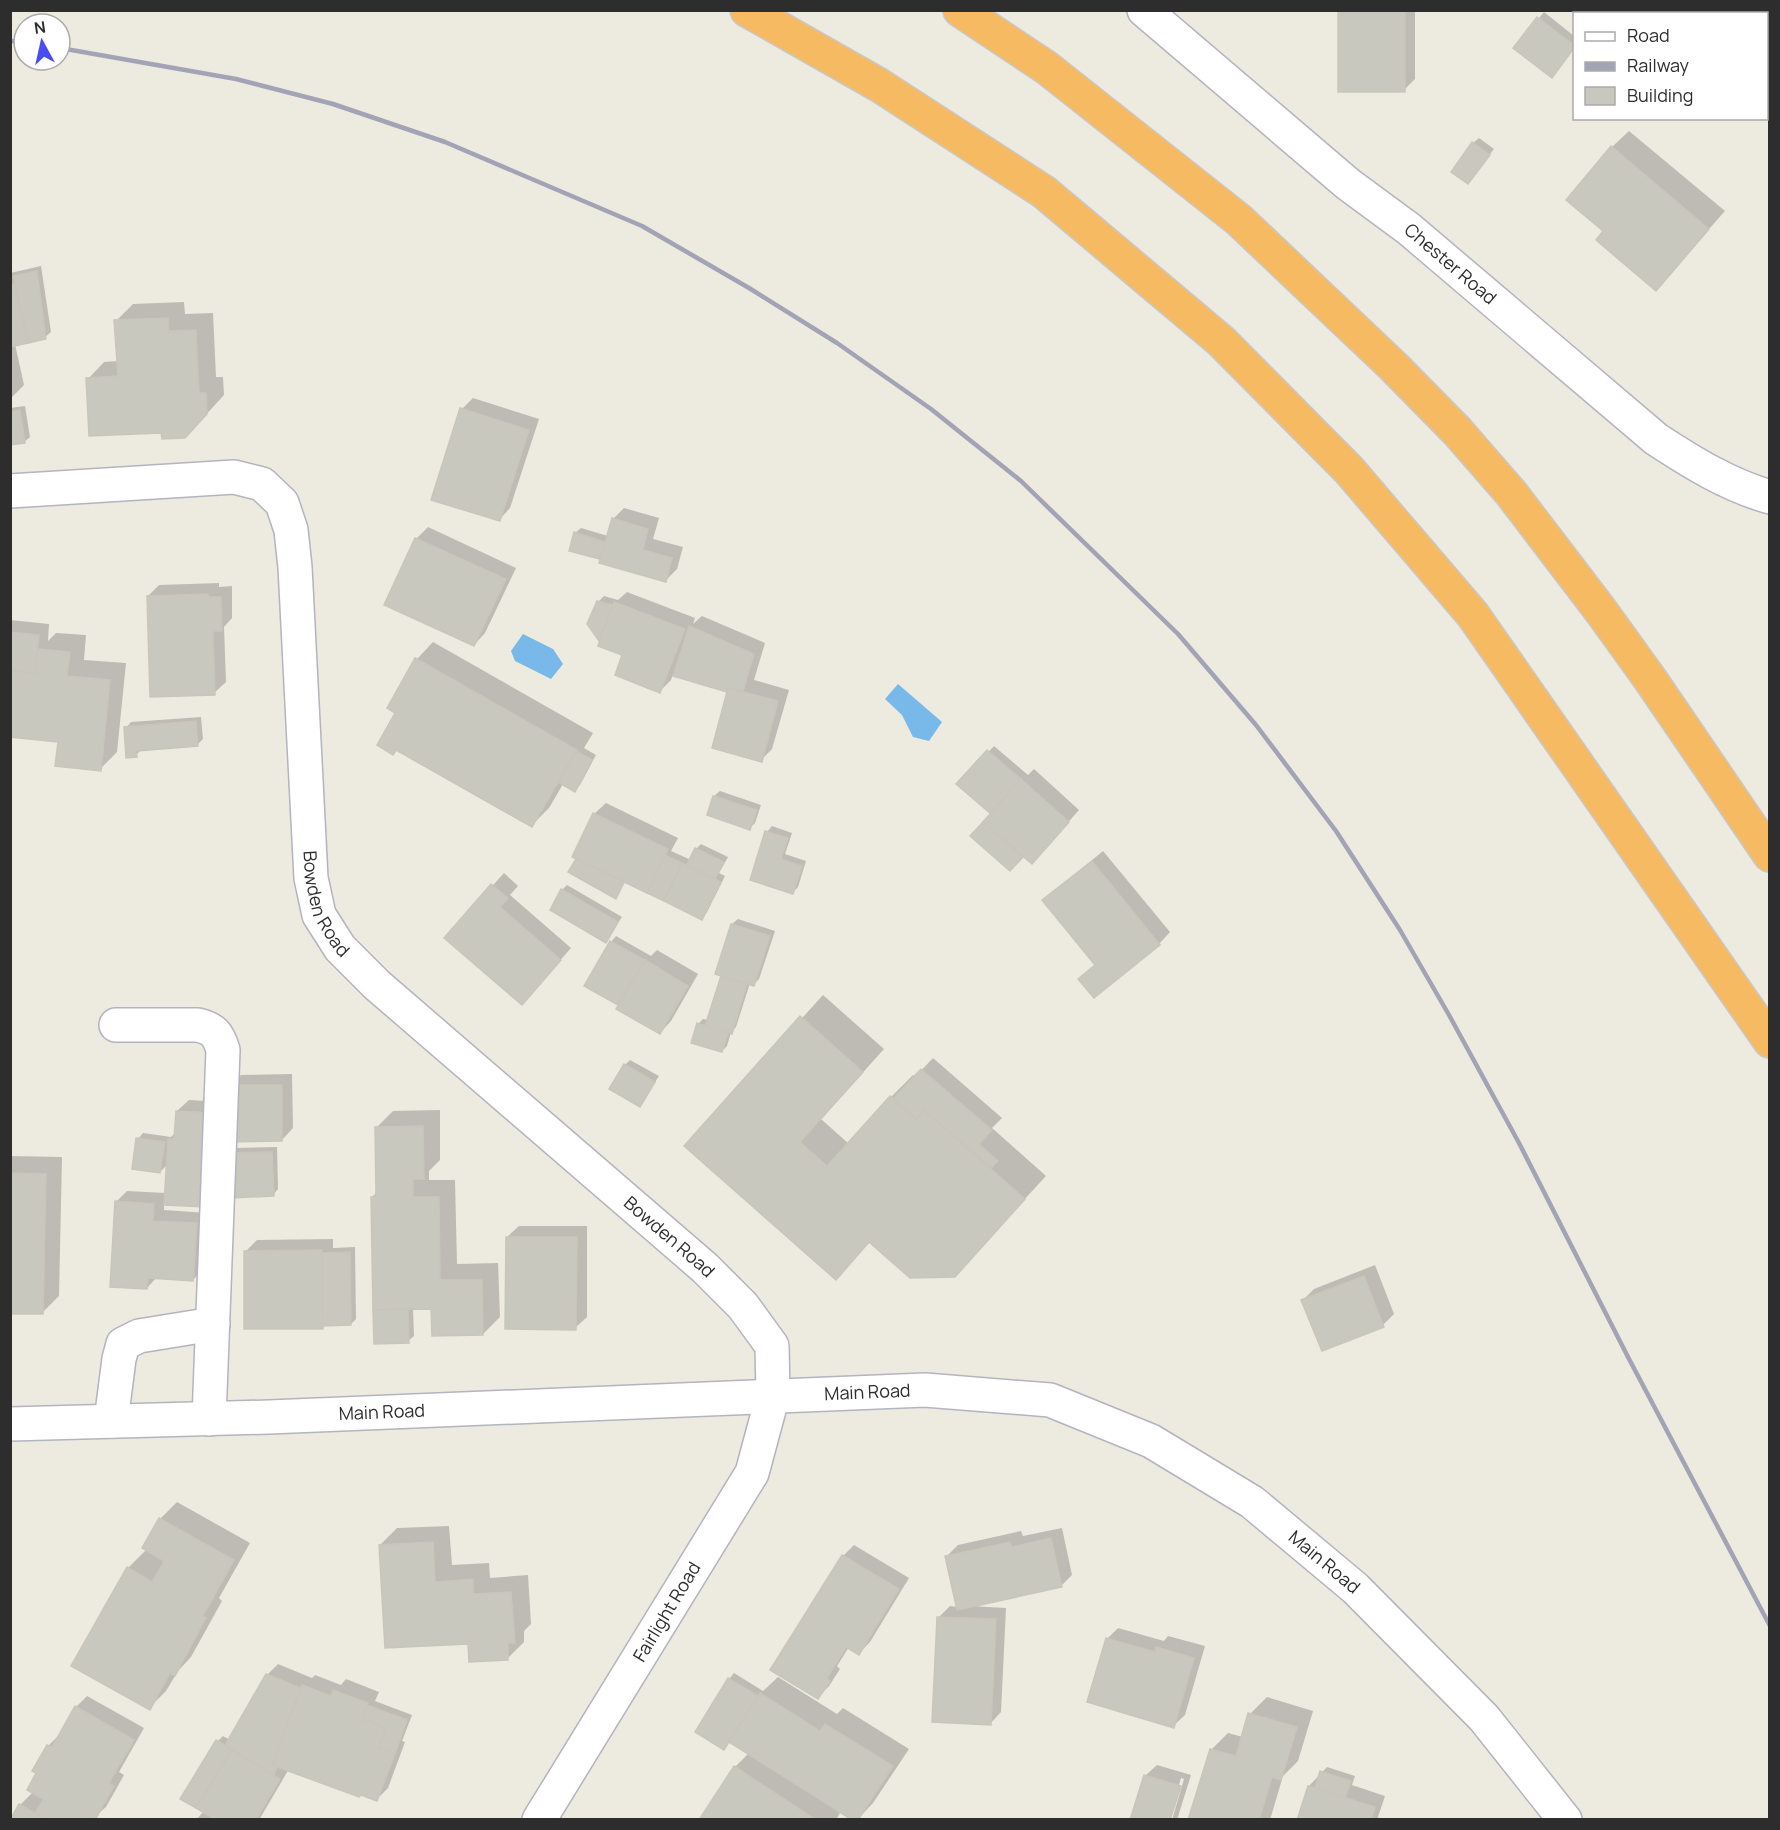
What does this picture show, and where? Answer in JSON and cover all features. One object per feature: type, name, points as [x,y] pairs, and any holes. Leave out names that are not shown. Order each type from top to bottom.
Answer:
[{"type":"highway","points":[[747,10],[879,85],[1044,192],[1221,341],[1349,471],[1473,615],[1770,1041]]},
{"type":"highway","points":[[960,10],[1047,68],[1239,220],[1393,366],[1457,431],[1511,493],[1601,611],[1770,855]]},
{"type":"street","name":"Chester Road","points":[[1148,12],[1348,184],[1409,229],[1656,439],[1697,466],[1770,497]]},
{"type":"street","name":"Bowden Road","points":[[10,491],[234,477],[262,484],[282,502],[291,530],[295,567],[311,878],[319,915],[340,948],[377,985],[705,1268],[743,1306],[772,1346],[773,1395]]},
{"type":"street","points":[[116,1025],[211,1028],[219,1036],[224,1050],[209,1419]]},
{"type":"street","points":[[111,1421],[118,1359],[123,1344],[139,1336],[213,1324]]},
{"type":"street","name":"Main Road","points":[[10,1424],[209,1419],[925,1390],[1050,1400],[1151,1441],[1252,1502],[1355,1588],[1484,1718],[1565,1820]]},
{"type":"street","name":"Fairlight Road","points":[[539,1820],[752,1473],[773,1395]]},
{"type":"water","points":[[523,634],[553,649],[563,664],[551,679],[515,661],[511,651]]},
{"type":"water","points":[[898,684],[942,722],[929,741],[913,737],[902,715],[885,699]]},
{"type":"building","points":[[1338,10],[1405,10],[1405,92],[1338,92]]},
{"type":"building","points":[[1537,17],[1573,44],[1573,49],[1552,78],[1513,48]]},
{"type":"building","points":[[1472,142],[1490,155],[1468,184],[1451,172]]},
{"type":"building","points":[[1611,146],[1709,229],[1656,291],[1596,240],[1603,231],[1566,200]]},
{"type":"building","points":[[37,271],[46,339],[28,343],[13,276]]},
{"type":"building","points":[[15,284],[28,343],[10,347],[10,285]]},
{"type":"building","points":[[168,318],[168,331],[196,330],[199,393],[206,393],[207,414],[185,438],[162,439],[161,433],[89,436],[86,378],[118,376],[114,320]]},
{"type":"building","points":[[460,408],[529,430],[500,521],[431,500]]},
{"type":"building","points":[[20,410],[25,443],[10,445],[10,412]]},
{"type":"building","points":[[612,518],[648,529],[643,550],[672,558],[666,582],[599,563]]},
{"type":"building","points":[[574,532],[605,542],[600,559],[569,551]]},
{"type":"building","points":[[415,538],[506,579],[474,646],[384,605]]},
{"type":"building","points":[[208,594],[209,597],[221,597],[222,631],[213,631],[215,695],[150,697],[147,596]]},
{"type":"building","points":[[597,601],[613,605],[599,641],[587,624]]},
{"type":"building","points":[[614,602],[685,629],[660,693],[615,675],[622,655],[598,646]]},
{"type":"building","points":[[689,626],[754,654],[743,691],[728,688],[727,692],[673,676]]},
{"type":"building","points":[[10,632],[39,635],[35,673],[10,671]]},
{"type":"building","points":[[38,649],[70,652],[67,676],[110,680],[101,771],[55,766],[58,742],[10,737],[10,671],[35,673]]},
{"type":"building","points":[[415,658],[577,750],[532,827],[396,750],[393,755],[377,745],[395,713],[387,708]]},
{"type":"building","points":[[728,688],[778,701],[762,762],[712,748]]},
{"type":"building","points":[[196,721],[198,746],[136,751],[137,757],[126,758],[124,727]]},
{"type":"building","points":[[987,750],[1021,779],[991,814],[956,784]]},
{"type":"building","points":[[576,751],[592,760],[575,792],[558,782]]},
{"type":"building","points":[[1021,779],[1069,822],[1032,864],[983,822]]},
{"type":"building","points":[[713,796],[757,810],[750,830],[707,815]]},
{"type":"building","points":[[593,813],[668,849],[647,893],[572,857]]},
{"type":"building","points":[[983,822],[1023,857],[1010,871],[970,836]]},
{"type":"building","points":[[765,831],[788,838],[781,859],[802,866],[793,894],[750,880]]},
{"type":"building","points":[[695,848],[724,862],[715,879],[686,866]]},
{"type":"building","points":[[665,855],[682,863],[664,901],[647,893]]},
{"type":"building","points":[[576,859],[624,882],[616,899],[568,872]]},
{"type":"building","points":[[1092,861],[1160,945],[1094,998],[1078,979],[1095,965],[1042,900]]},
{"type":"building","points":[[682,863],[721,882],[702,920],[664,901]]},
{"type":"building","points":[[491,884],[508,898],[500,907],[561,960],[522,1005],[444,938]]},
{"type":"building","points":[[561,889],[618,922],[606,943],[550,910]]},
{"type":"building","points":[[731,924],[770,936],[754,986],[715,974]]},
{"type":"building","points":[[610,941],[645,960],[618,1005],[584,986]]},
{"type":"building","points":[[645,960],[688,986],[660,1034],[616,1009]]},
{"type":"building","points":[[721,976],[747,984],[732,1034],[705,1026]]},
{"type":"building","points":[[800,1016],[863,1072],[800,1142],[827,1166],[890,1096],[916,1119],[924,1110],[1025,1199],[955,1277],[910,1278],[869,1242],[836,1280],[684,1146]]},
{"type":"building","points":[[697,1023],[728,1033],[722,1052],[691,1043]]},
{"type":"building","points":[[624,1064],[655,1082],[640,1107],[609,1089]]},
{"type":"building","points":[[921,1069],[992,1130],[979,1144],[998,1161],[991,1168],[924,1110],[916,1119],[893,1099]]},
{"type":"building","points":[[228,1085],[282,1085],[282,1141],[229,1142]]},
{"type":"building","points":[[176,1111],[212,1113],[207,1207],[164,1205],[168,1139],[174,1139]]},
{"type":"building","points":[[423,1126],[424,1179],[413,1179],[413,1197],[439,1197],[440,1280],[482,1280],[483,1335],[432,1336],[431,1309],[373,1310],[371,1197],[376,1197],[375,1127]]},
{"type":"building","points":[[136,1138],[165,1142],[160,1173],[132,1169]]},
{"type":"building","points":[[272,1152],[274,1196],[231,1198],[229,1153]]},
{"type":"building","points":[[10,1173],[46,1174],[43,1314],[10,1314]]},
{"type":"building","points":[[115,1201],[154,1204],[153,1221],[197,1223],[193,1281],[148,1278],[147,1289],[110,1287]]},
{"type":"building","points":[[506,1237],[577,1237],[576,1330],[505,1329]]},
{"type":"building","points":[[322,1250],[323,1329],[244,1329],[244,1251]]},
{"type":"building","points":[[350,1252],[351,1325],[323,1326],[322,1253]]},
{"type":"building","points":[[1364,1276],[1384,1327],[1322,1351],[1301,1300]]},
{"type":"building","points":[[408,1309],[409,1343],[374,1344],[373,1310]]},
{"type":"building","points":[[159,1518],[234,1560],[203,1616],[206,1618],[175,1676],[170,1673],[150,1710],[71,1666],[127,1567],[152,1582],[164,1561],[142,1548]]},
{"type":"building","points":[[1051,1538],[1062,1587],[957,1610],[945,1556],[1010,1542],[1012,1547]]},
{"type":"building","points":[[433,1542],[435,1582],[473,1579],[473,1594],[511,1592],[515,1643],[508,1643],[508,1660],[469,1662],[468,1644],[385,1648],[379,1545]]},
{"type":"building","points":[[842,1555],[899,1589],[859,1655],[846,1647],[827,1678],[830,1681],[818,1699],[770,1670]]},
{"type":"building","points":[[937,1617],[996,1619],[991,1725],[932,1722]]},
{"type":"building","points":[[1106,1638],[1155,1652],[1156,1647],[1194,1658],[1174,1728],[1087,1702]]},
{"type":"building","points":[[266,1674],[301,1688],[272,1765],[277,1766],[274,1775],[225,1745]]},
{"type":"building","points":[[728,1678],[758,1696],[724,1750],[695,1732]]},
{"type":"building","points":[[302,1685],[331,1696],[333,1690],[368,1703],[362,1719],[386,1728],[379,1747],[395,1754],[377,1801],[361,1795],[359,1797],[272,1765]]},
{"type":"building","points":[[760,1693],[820,1731],[825,1724],[893,1766],[858,1820],[852,1820],[729,1742]]},
{"type":"building","points":[[367,1705],[407,1720],[395,1754],[379,1747],[386,1728],[362,1719]]},
{"type":"building","points":[[75,1706],[134,1740],[109,1783],[114,1786],[95,1820],[89,1817],[88,1820],[46,1820],[35,1813],[43,1799],[27,1790],[36,1773],[32,1771],[47,1745],[52,1747]]},
{"type":"building","points":[[1248,1713],[1297,1727],[1281,1780],[1272,1777],[1259,1820],[1188,1820],[1210,1749],[1236,1756]]},
{"type":"building","points":[[216,1740],[232,1750],[196,1808],[180,1799]]},
{"type":"building","points":[[232,1750],[280,1779],[256,1820],[216,1820],[196,1808]]},
{"type":"building","points":[[734,1766],[816,1820],[699,1820]]},
{"type":"building","points":[[1320,1771],[1351,1781],[1345,1798],[1315,1788]]},
{"type":"building","points":[[1144,1775],[1181,1786],[1170,1820],[1130,1820]]},
{"type":"building","points":[[1308,1786],[1375,1807],[1371,1820],[1297,1820]]},
{"type":"building","points":[[19,1804],[35,1813],[46,1820],[10,1820]]},
{"type":"railway","points":[[72,50],[236,79],[333,104],[445,142],[642,226],[749,288],[837,343],[931,409],[1021,481],[1178,634],[1256,725],[1336,831],[1400,930],[1519,1143],[1628,1357],[1770,1626]]}]
